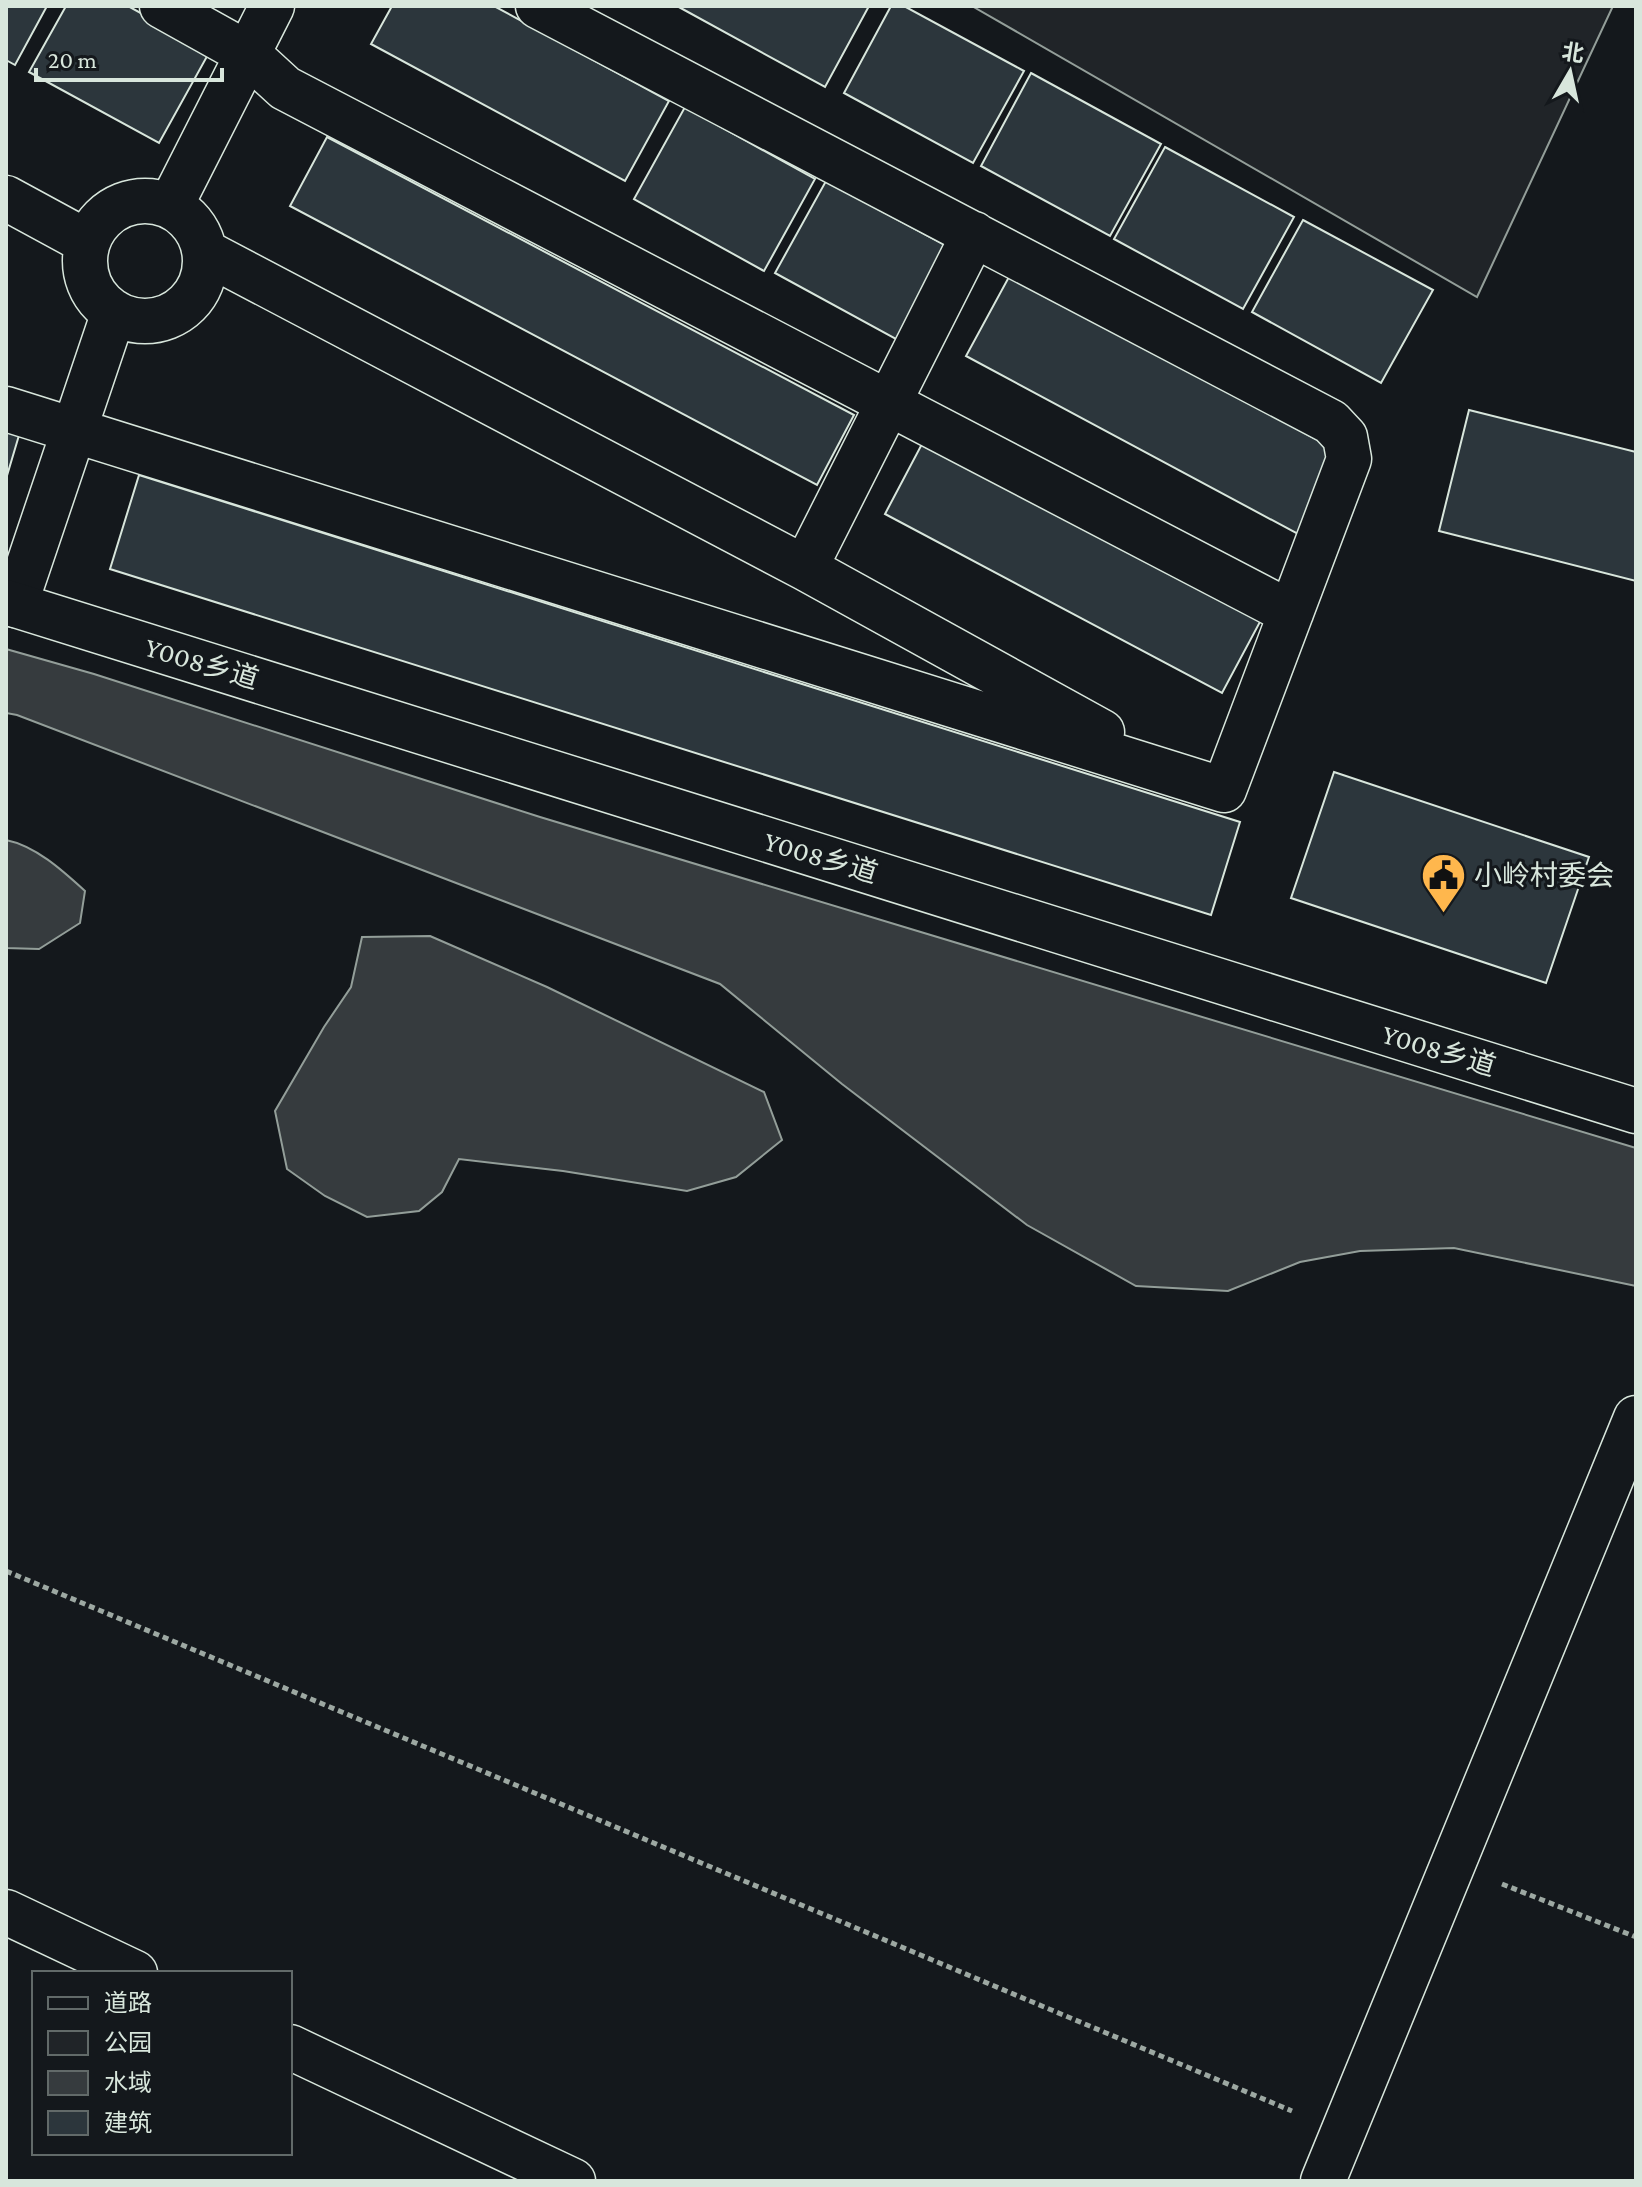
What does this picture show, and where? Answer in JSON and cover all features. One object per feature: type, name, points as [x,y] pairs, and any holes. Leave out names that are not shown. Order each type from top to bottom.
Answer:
[{"type":"street","points":[[162,6],[248,54],[285,88],[1291,613]]},
{"type":"street","points":[[171,205],[272,6]]},
{"type":"street","points":[[6,409],[1224,790],[1349,459],[1345,437],[1331,422],[538,6]]},
{"type":"street","points":[[6,198],[87,242]]},
{"type":"street","points":[[151,200],[171,205],[187,217],[198,233],[205,252],[205,270],[199,289],[187,304],[171,315],[151,320],[132,319],[114,312],[99,300],[89,282],[85,262],[87,242],[97,224],[111,211],[130,202],[151,200]]},
{"type":"street","points":[[805,568],[974,234]]},
{"type":"street","points":[[205,252],[805,568],[1183,777]]},
{"type":"street","points":[[10,603],[114,312]]},
{"type":"street","name":"Y008乡道","points":[[10,603],[1636,1111]]},
{"type":"street","points":[[1323,2181],[1636,1418]]},
{"type":"street","points":[[6,1912],[131,1971]]},
{"type":"street","points":[[292,2048],[573,2181]]},
{"type":"path","points":[[6,1571],[1343,2132]]},
{"type":"path","points":[[1453,1865],[1636,1937]]},
{"type":"green space","points":[[972,6],[1613,6],[1477,297]]},
{"type":"water","points":[[6,649],[94,674],[540,817],[1636,1148],[1636,1286],[1454,1248],[1360,1251],[1300,1262],[1228,1291],[1136,1286],[1027,1225],[842,1084],[720,984],[6,713]]},
{"type":"water","points":[[6,840],[38,854],[85,891],[80,923],[39,949],[6,948]]},
{"type":"water","points":[[430,936],[547,987],[764,1092],[782,1140],[736,1177],[687,1191],[563,1171],[459,1159],[442,1192],[419,1211],[367,1217],[325,1196],[287,1169],[275,1111],[351,987],[362,937]]},
{"type":"building","points":[[6,6],[47,6],[15,65],[6,60]]},
{"type":"building","points":[[66,6],[128,6],[210,51],[159,143],[29,72]]},
{"type":"building","points":[[392,6],[494,6],[669,101],[625,181],[371,44]]},
{"type":"building","points":[[677,6],[869,6],[825,87]]},
{"type":"building","points":[[891,6],[904,6],[1024,71],[973,163],[844,93]]},
{"type":"building","points":[[1031,73],[1161,144],[1110,236],[981,166]]},
{"type":"building","points":[[685,107],[815,179],[764,271],[634,199]]},
{"type":"building","points":[[327,137],[854,415],[817,485],[290,206]]},
{"type":"building","points":[[1165,147],[1294,217],[1243,309],[1114,239]]},
{"type":"building","points":[[826,181],[956,251],[905,344],[775,273]]},
{"type":"building","points":[[1303,220],[1433,290],[1381,383],[1252,312]]},
{"type":"building","points":[[1010,275],[1342,453],[1298,534],[966,356]]},
{"type":"building","points":[[1469,410],[1636,452],[1636,581],[1439,531]]},
{"type":"building","points":[[6,428],[20,432],[6,479]]},
{"type":"building","points":[[923,442],[1261,620],[1222,693],[885,514]]},
{"type":"building","points":[[139,475],[1240,822],[1211,915],[110,569]]},
{"type":"building","points":[[1334,772],[1589,857],[1546,983],[1291,898]]},
{"type":"place","name":"小岭村委会","points":[[1443,914]]}]
